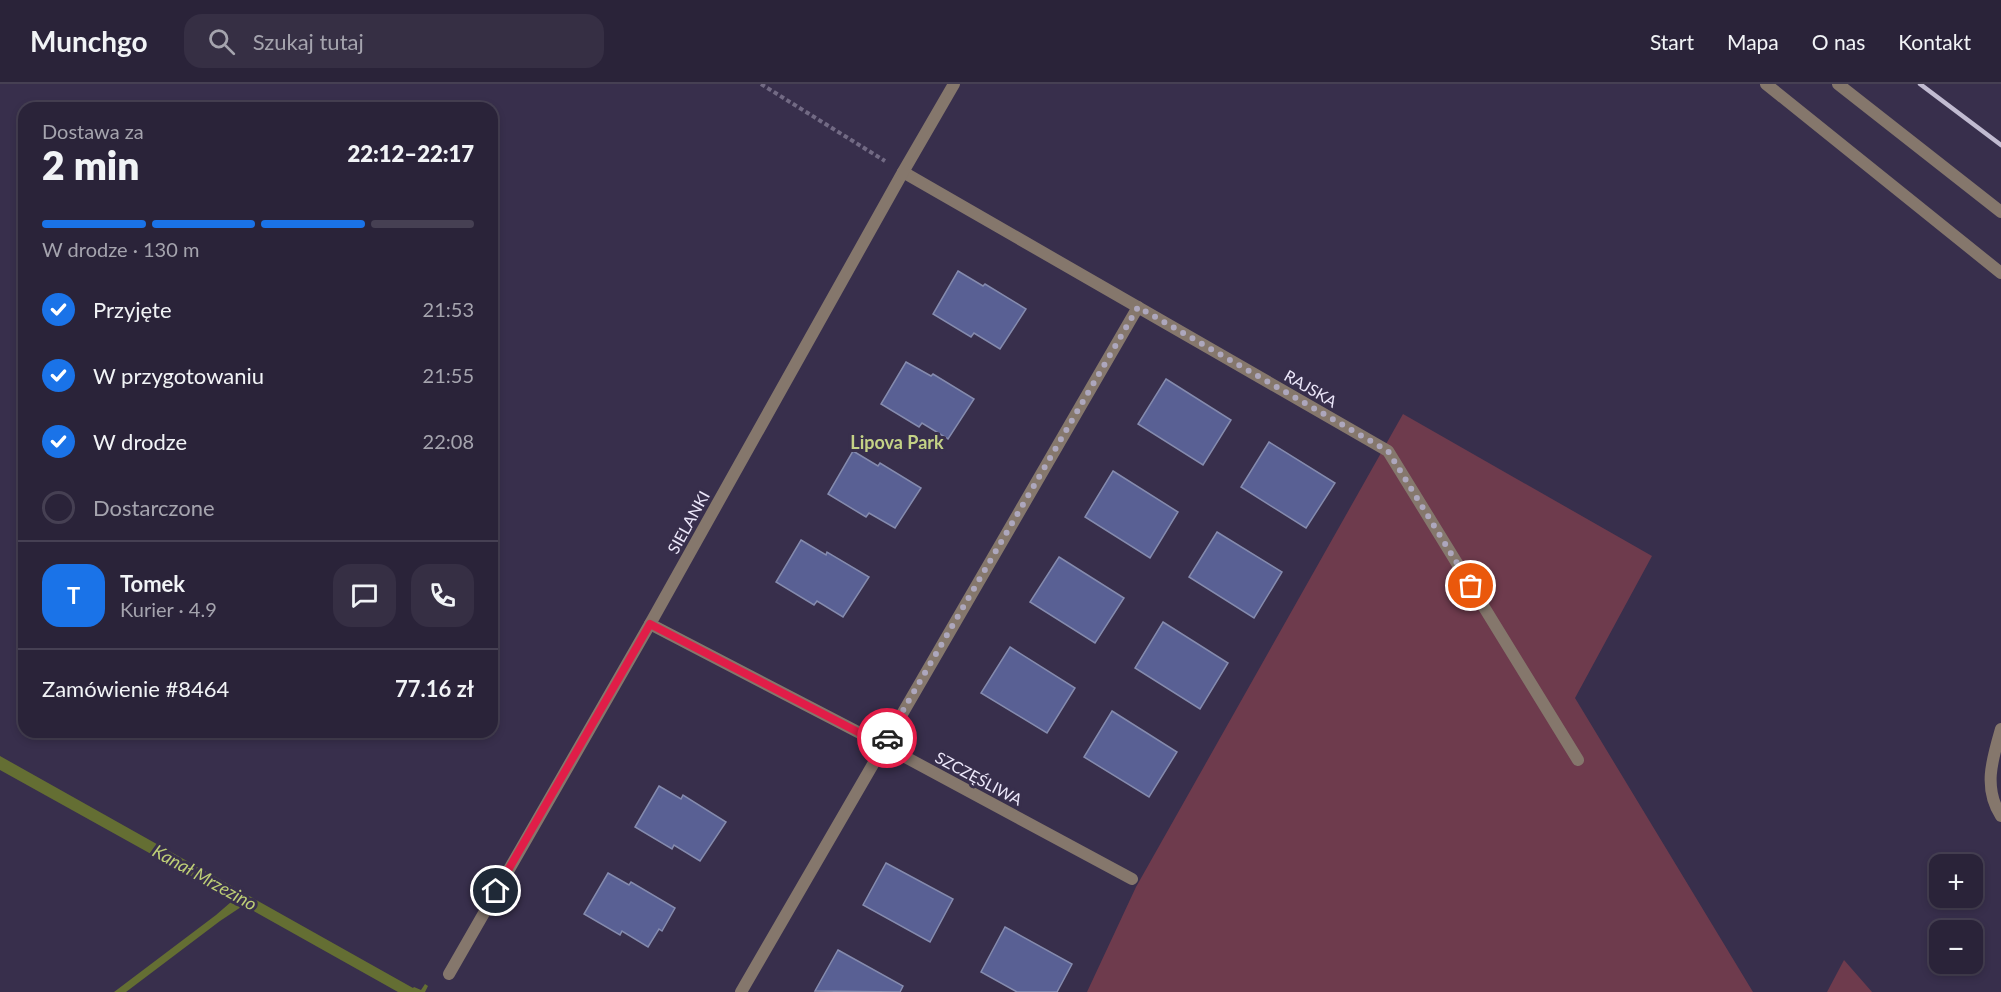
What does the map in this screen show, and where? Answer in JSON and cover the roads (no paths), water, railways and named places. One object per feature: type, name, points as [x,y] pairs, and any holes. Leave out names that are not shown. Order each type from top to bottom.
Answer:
[{"type":"street","name":"SIELANKI","points":[[449,974],[650,624],[954,84]]},
{"type":"street","points":[[1766,84],[2001,273]]},
{"type":"street","points":[[1838,84],[2001,212]]},
{"type":"street","name":"RAJSKA","points":[[903,172],[1388,451],[1578,760]]},
{"type":"street","points":[[741,992],[1138,307]]},
{"type":"street","name":"SZCZĘŚLIWA","points":[[650,624],[883,745],[1132,879]]},
{"type":"street","points":[[2001,729],[1991,764],[1992,802],[2001,816]]},
{"type":"water","name":"Kanał Mrzezino","points":[[0,756],[413,988],[421,990],[425,984],[428,986],[425,992],[398,992],[250,909],[241,907],[126,992],[114,992],[216,915],[232,899],[0,770]]},
{"type":"railway","points":[[1920,84],[2001,145]]},
{"type":"district","name":"Lipova Park","points":[[897,442]]}]
